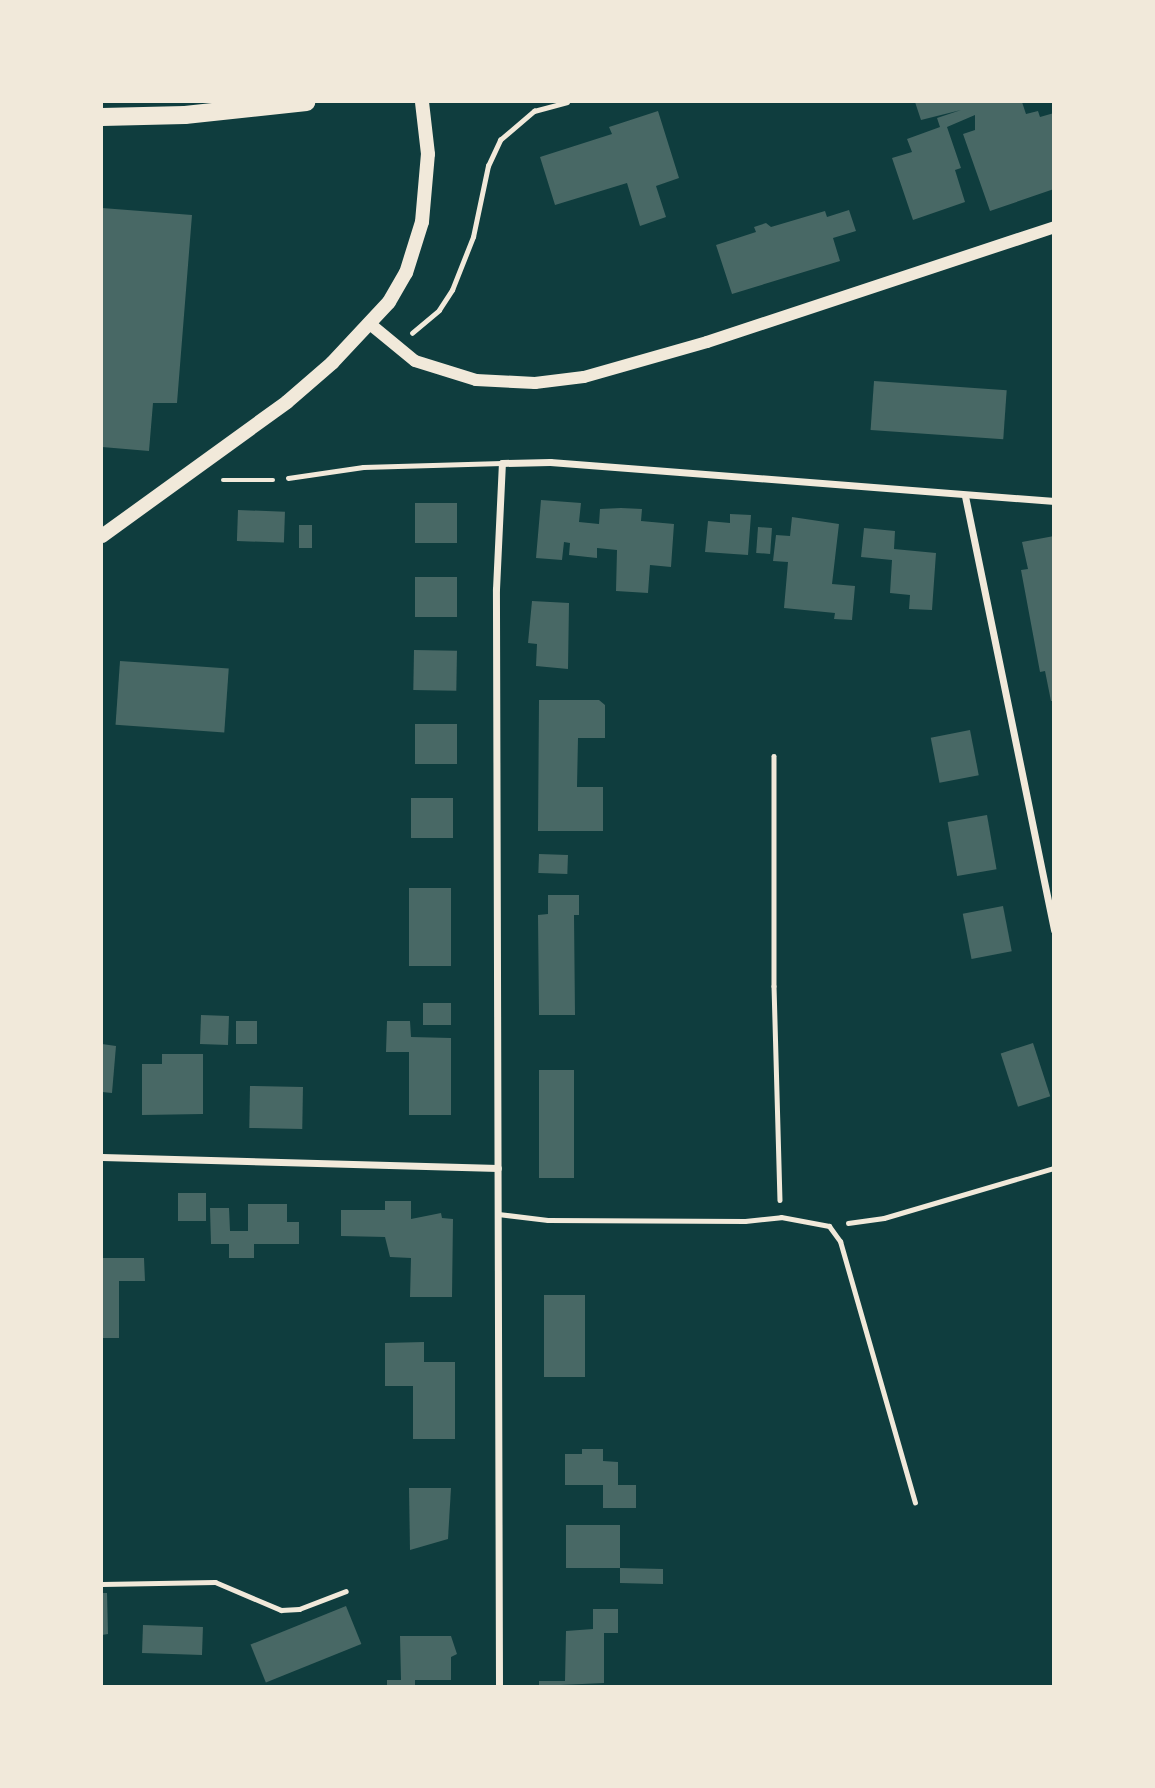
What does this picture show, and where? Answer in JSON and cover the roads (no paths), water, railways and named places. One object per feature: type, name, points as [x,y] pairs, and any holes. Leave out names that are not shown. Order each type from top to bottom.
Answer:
[{"type":"main road","points":[[102,117],[185,115],[306,102]]},
{"type":"main road","points":[[102,536],[287,402],[370,324],[406,273],[422,222],[428,154],[422,102]]},
{"type":"street","points":[[370,324],[415,360],[453,374],[508,384],[572,379],[635,366],[1054,227]]},
{"type":"street","points":[[499,1686],[496,589],[502,463],[564,463],[1054,501]]},
{"type":"street","points":[[965,496],[1054,930]]},
{"type":"street","points":[[102,1157],[498,1168]]},
{"type":"lane","points":[[288,478],[363,467],[502,463]]},
{"type":"lane","points":[[498,1214],[561,1220],[745,1221],[781,1217],[830,1226],[840,1241],[915,1502]]},
{"type":"lane","points":[[102,1584],[215,1582],[281,1610],[299,1609],[346,1591]]}]
